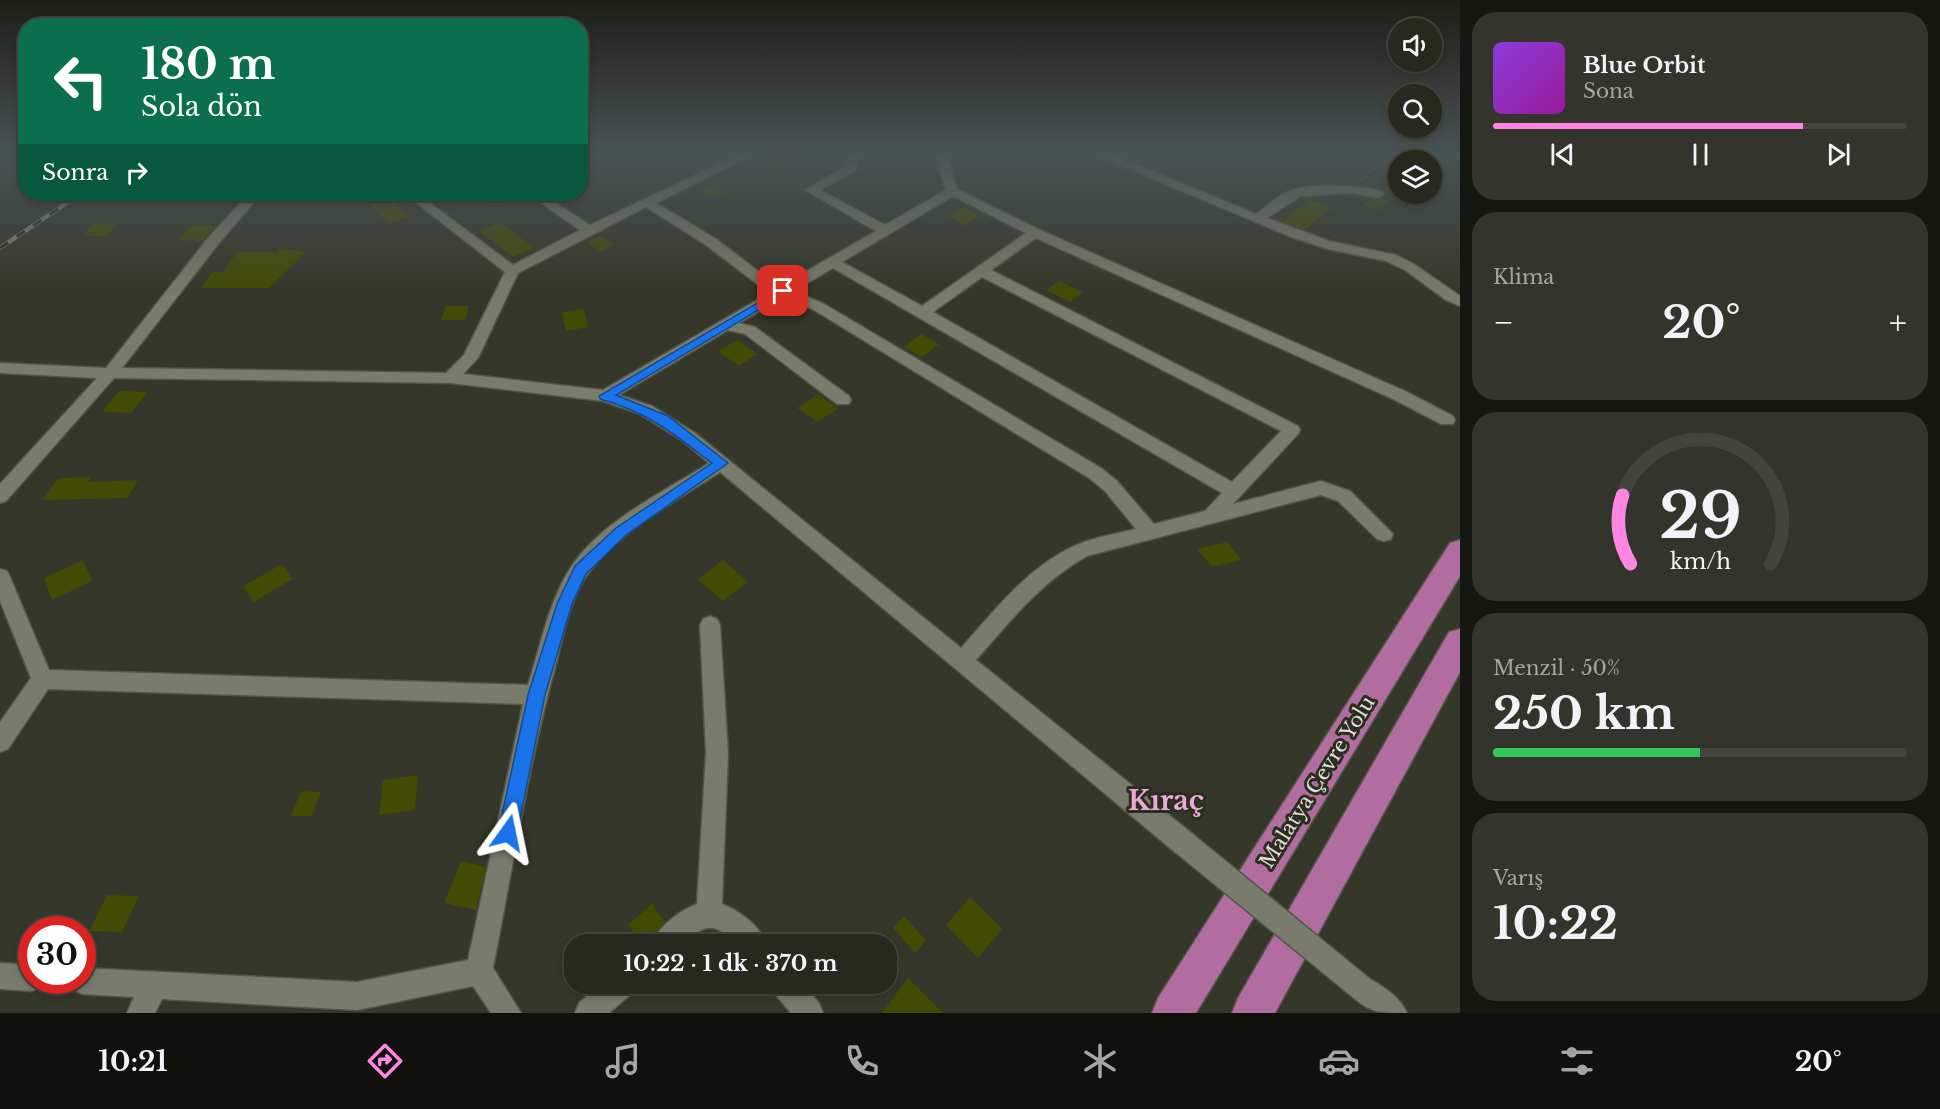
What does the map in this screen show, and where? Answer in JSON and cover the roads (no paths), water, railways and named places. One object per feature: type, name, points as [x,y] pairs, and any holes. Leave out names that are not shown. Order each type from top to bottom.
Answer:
[{"type":"highway","name":"Malatya Çevre Yolu","points":[[1173,1013],[1460,551]]},
{"type":"highway","points":[[1253,1013],[1460,642]]},
{"type":"street","points":[[0,496],[110,373],[214,240],[249,201]]},
{"type":"street","points":[[421,201],[512,271]]},
{"type":"street","points":[[545,201],[589,230]]},
{"type":"street","points":[[450,378],[470,358],[512,271],[589,230],[652,201]]},
{"type":"street","points":[[832,201],[886,231]]},
{"type":"street","points":[[605,396],[934,201]]},
{"type":"street","points":[[974,201],[1035,233],[1401,396],[1447,420]]},
{"type":"street","points":[[1215,201],[1327,245],[1391,258],[1409,267],[1460,302]]},
{"type":"street","points":[[1258,219],[1282,201]]},
{"type":"street","points":[[648,203],[711,242],[781,292],[819,307],[1095,473],[1111,486],[1151,533]]},
{"type":"street","points":[[923,312],[1035,233]]},
{"type":"street","points":[[832,262],[1235,492]]},
{"type":"street","points":[[980,270],[1292,430],[1211,516]]},
{"type":"street","points":[[725,325],[750,330],[843,400]]},
{"type":"street","points":[[0,368],[110,373],[450,378],[605,396],[623,401],[664,419],[722,463],[961,662],[1393,1013]]},
{"type":"street","points":[[507,1013],[479,971],[536,695],[565,604],[580,570],[621,531],[722,463]]},
{"type":"street","points":[[961,662],[1033,585],[1064,558],[1082,550],[1321,488],[1344,496],[1384,534]]},
{"type":"street","points":[[0,577],[42,680]]},
{"type":"street","points":[[709,914],[717,753],[710,625]]},
{"type":"street","points":[[42,680],[536,695]]},
{"type":"street","points":[[0,741],[42,680]]},
{"type":"street","points":[[676,934],[694,918],[709,914],[722,917],[739,926],[745,934]]},
{"type":"street","points":[[96,982],[357,996],[479,971]]},
{"type":"street","points":[[0,976],[18,977]]},
{"type":"street","points":[[141,1013],[155,985]]},
{"type":"street","points":[[589,1013],[610,994]]},
{"type":"street","points":[[793,994],[809,1013]]},
{"type":"railway","points":[[0,248],[69,201]]},
{"type":"district","name":"Kıraç","points":[[1166,800]]}]
